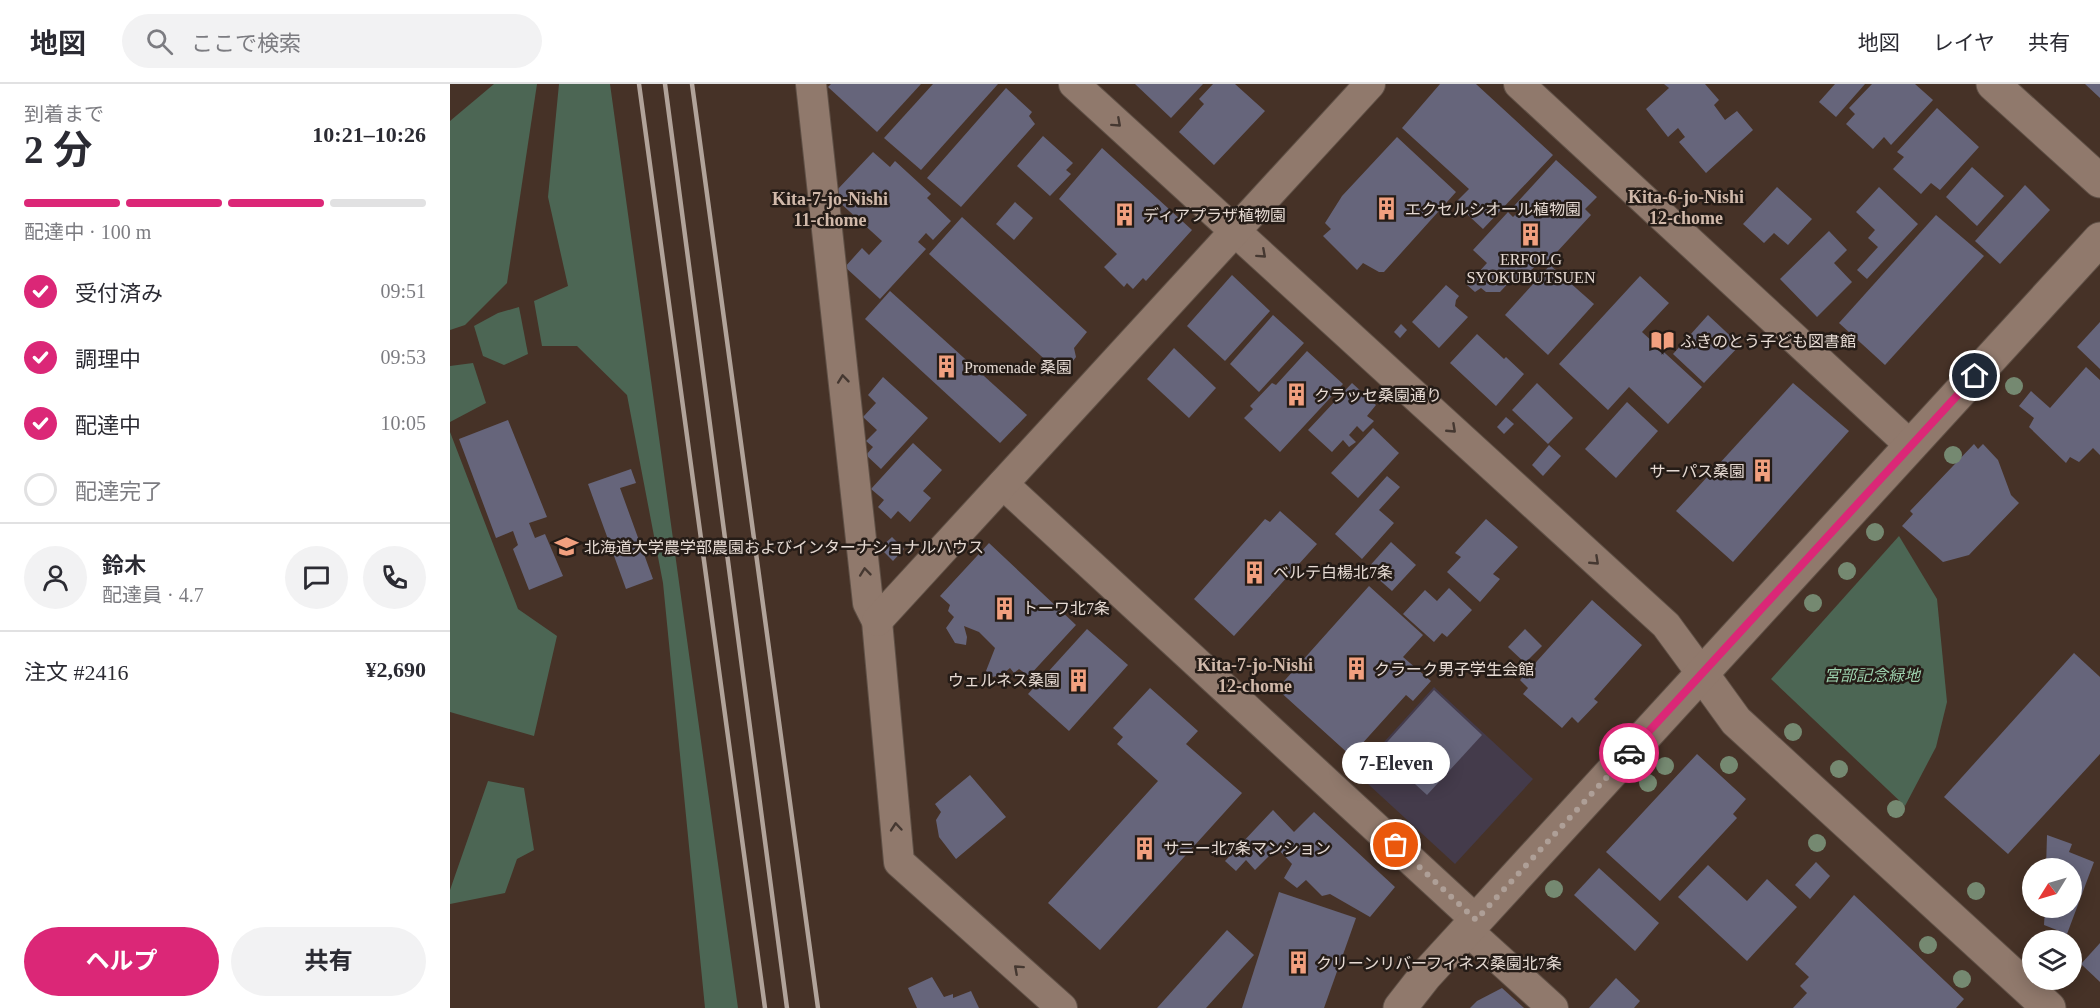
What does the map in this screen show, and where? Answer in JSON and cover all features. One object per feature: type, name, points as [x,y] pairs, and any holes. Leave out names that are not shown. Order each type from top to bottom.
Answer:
[{"type":"street","points":[[811,84],[868,603],[877,621],[899,862],[1062,1008]]},
{"type":"street","points":[[1074,84],[1666,625],[1736,721],[2049,1008]]},
{"type":"street","points":[[877,621],[1370,84]]},
{"type":"street","points":[[1519,84],[1911,446]]},
{"type":"street","points":[[1993,84],[2100,181]]},
{"type":"street","points":[[1400,1008],[1425,976],[2100,239]]},
{"type":"street","points":[[1003,484],[1472,925],[1553,1008]]},
{"type":"shaded area","points":[[1434,687],[1533,779],[1455,864],[1356,773]]},
{"type":"green space","points":[[494,84],[537,84],[507,283],[465,325],[450,330],[450,121]]},
{"type":"green space","points":[[559,84],[610,84],[738,1008],[705,1008],[663,583],[627,395],[577,346],[542,346],[534,301],[568,286],[548,197]]},
{"type":"green space","points":[[519,307],[528,354],[504,365],[483,356],[474,326],[498,313]]},
{"type":"green space","points":[[473,363],[486,403],[450,422],[450,366]]},
{"type":"green space","points":[[450,432],[518,609],[557,636],[534,736],[450,712]]},
{"type":"green space","name":"宮部記念緑地","points":[[1899,536],[1937,599],[1947,702],[1936,747],[1905,806],[1771,679]]},
{"type":"green space","points":[[488,781],[524,788],[534,850],[517,859],[505,893],[450,904],[450,890]]},
{"type":"building","points":[[831,84],[921,84],[877,132],[828,87]]},
{"type":"building","points":[[933,84],[998,84],[921,170],[884,138]]},
{"type":"building","points":[[1135,84],[1203,84],[1171,118]]},
{"type":"building","points":[[1213,84],[1235,84],[1265,111],[1214,165],[1179,132],[1204,104],[1199,99]]},
{"type":"building","points":[[1440,84],[1476,84],[1553,155],[1483,229],[1455,203],[1469,189],[1402,128]]},
{"type":"building","points":[[1664,84],[1705,84],[1719,100],[1714,105],[1725,120],[1737,111],[1753,130],[1706,173],[1679,142],[1685,137],[1678,128],[1668,137],[1646,109],[1669,88]]},
{"type":"building","points":[[1835,84],[1865,84],[1836,117],[1819,102]]},
{"type":"building","points":[[1872,84],[1915,84],[1933,100],[1891,145],[1884,137],[1873,149],[1846,124],[1855,114],[1849,108]]},
{"type":"building","points":[[2085,84],[2100,84],[2100,98]]},
{"type":"building","points":[[1006,88],[1032,112],[1029,116],[1035,124],[961,207],[927,178]]},
{"type":"building","points":[[1937,108],[1979,147],[1940,190],[1931,183],[1921,194],[1893,169],[1904,157],[1897,152]]},
{"type":"building","points":[[1043,136],[1073,163],[1066,170],[1071,174],[1050,196],[1017,166]]},
{"type":"building","name":"エクセルシオール植物園","points":[[1397,137],[1456,192],[1384,272],[1379,272],[1363,263],[1357,270],[1323,236],[1331,229],[1325,223],[1342,196]]},
{"type":"building","name":"ディアプラザ植物園","points":[[1102,148],[1192,230],[1146,281],[1143,278],[1133,289],[1127,283],[1124,287],[1104,267],[1117,254],[1059,199]]},
{"type":"building","points":[[873,152],[890,167],[895,161],[931,194],[927,198],[951,221],[933,240],[926,233],[918,242],[926,249],[880,299],[845,267],[862,248],[869,255],[882,241],[838,201],[837,190]]},
{"type":"building","name":"ERFOLG SYOKUBUTSUEN","points":[[1556,160],[1597,197],[1585,209],[1591,215],[1545,265],[1540,261],[1519,283],[1514,277],[1500,292],[1486,292],[1481,288],[1475,292],[1467,285],[1487,263],[1473,250],[1508,212],[1513,217],[1519,211],[1514,206]]},
{"type":"building","points":[[1972,167],[2004,196],[1977,226],[1946,197]]},
{"type":"building","points":[[2025,185],[2050,210],[2000,264],[1975,241]]},
{"type":"building","points":[[1777,187],[1812,219],[1788,245],[1774,233],[1764,243],[1743,224]]},
{"type":"building","points":[[1879,187],[1918,224],[1867,279],[1857,270],[1878,247],[1868,238],[1875,230],[1856,212]]},
{"type":"building","points":[[1015,202],[1033,218],[1014,240],[996,224]]},
{"type":"building","points":[[1936,215],[1984,256],[1885,365],[1839,323]]},
{"type":"building","points":[[962,217],[1087,332],[1074,348],[1076,357],[1062,375],[929,254]]},
{"type":"building","points":[[1829,231],[1847,250],[1834,263],[1852,282],[1817,317],[1780,279]]},
{"type":"building","points":[[1550,265],[1594,304],[1548,355],[1505,315]]},
{"type":"building","points":[[1232,275],[1270,311],[1225,361],[1187,326]]},
{"type":"building","points":[[1640,276],[1669,303],[1642,332],[1702,387],[1668,424],[1629,387],[1608,410],[1559,364]]},
{"type":"building","points":[[1446,285],[1459,296],[1455,306],[1468,317],[1439,348],[1412,322]]},
{"type":"building","name":"Promenade 桑園","points":[[890,291],[1027,415],[1000,443],[865,319]]},
{"type":"building","points":[[1273,315],[1304,343],[1259,392],[1230,364]]},
{"type":"building","points":[[1708,315],[1740,345],[1704,383],[1673,354]]},
{"type":"building","points":[[2100,322],[2100,369],[2077,347]]},
{"type":"building","points":[[1401,324],[1407,330],[1400,338],[1394,332]]},
{"type":"building","points":[[1477,334],[1524,374],[1496,406],[1450,363]]},
{"type":"building","points":[[1174,348],[1216,388],[1189,418],[1147,379]]},
{"type":"building","name":"クラッセ桑園通り","points":[[1307,351],[1343,384],[1280,452],[1244,418],[1253,409],[1250,406],[1272,383],[1276,385]]},
{"type":"building","points":[[2086,367],[2100,380],[2100,455],[2093,448],[2079,462],[2070,457],[2066,463],[2029,427],[2034,418],[2019,406],[2031,391],[2050,408]]},
{"type":"building","points":[[883,377],[928,418],[881,469],[866,455],[873,447],[866,441],[877,430],[863,417],[876,403],[868,395]]},
{"type":"building","points":[[1352,383],[1376,405],[1367,416],[1374,421],[1363,432],[1357,426],[1349,435],[1356,442],[1349,447],[1343,440],[1332,452],[1308,430]]},
{"type":"building","points":[[1537,383],[1573,418],[1548,444],[1512,410]]},
{"type":"building","name":"サーパス桑園","points":[[1793,383],[1849,431],[1733,562],[1676,511]]},
{"type":"building","points":[[1627,402],[1658,431],[1616,478],[1585,449]]},
{"type":"building","points":[[1506,417],[1514,424],[1504,434],[1497,427]]},
{"type":"building","points":[[508,420],[547,517],[529,523],[535,538],[545,534],[563,576],[529,590],[513,549],[518,545],[513,531],[496,538],[459,439]]},
{"type":"building","points":[[1373,428],[1399,453],[1358,498],[1331,473]]},
{"type":"building","points":[[913,443],[942,470],[923,491],[931,498],[910,522],[898,511],[891,519],[878,507],[884,500],[871,489]]},
{"type":"building","points":[[1974,444],[1978,449],[1983,444],[1998,460],[2011,495],[2019,503],[1969,555],[1943,562],[1902,526],[1913,514],[1910,511]]},
{"type":"building","points":[[1549,445],[1561,456],[1543,476],[1532,465]]},
{"type":"building","points":[[631,469],[636,483],[620,488],[653,579],[626,589],[588,484]]},
{"type":"building","points":[[1387,476],[1400,487],[1379,510],[1394,523],[1362,559],[1335,534]]},
{"type":"building","name":"ベルテ白楊北7条","points":[[1280,511],[1317,544],[1234,636],[1194,599],[1265,519],[1270,522]]},
{"type":"building","points":[[1486,519],[1518,547],[1493,574],[1500,579],[1480,602],[1447,572],[1461,557],[1455,553]]},
{"type":"building","points":[[892,537],[904,549],[893,561],[880,548]]},
{"type":"building","points":[[1391,542],[1416,565],[1392,591],[1367,569]]},
{"type":"building","name":"トーワ北7条","points":[[989,543],[1076,625],[1029,676],[1019,669],[1014,673],[1010,668],[1003,674],[993,677],[986,671],[995,648],[979,632],[964,626],[967,637],[966,645],[955,643],[946,628],[954,617],[948,611],[950,605],[940,596]]},
{"type":"building","name":"クラーク男子学生会館","points":[[1369,586],[1423,635],[1403,657],[1431,681],[1413,701],[1406,695],[1351,756],[1277,689]]},
{"type":"building","points":[[1449,588],[1472,610],[1447,637],[1442,633],[1434,642],[1403,614],[1425,590],[1437,601]]},
{"type":"building","points":[[1592,600],[1642,645],[1594,699],[1598,702],[1578,723],[1572,717],[1562,728],[1523,694],[1528,688],[1520,680]]},
{"type":"building","name":"ウェルネス桑園","points":[[1087,629],[1128,665],[1069,731],[1028,694]]},
{"type":"building","points":[[1525,629],[1542,646],[1525,663],[1508,647]]},
{"type":"building","points":[[2074,653],[2100,677],[2100,754],[2008,854],[1944,797]]},
{"type":"building","name":"サニー北7条マンション","points":[[1150,688],[1198,731],[1186,744],[1242,793],[1100,950],[1048,903],[1158,781],[1117,744],[1123,737],[1113,728]]},
{"type":"building","points":[[1434,690],[1482,735],[1427,795],[1379,751]]},
{"type":"building","points":[[1697,754],[1746,799],[1733,814],[1737,818],[1660,901],[1606,852]]},
{"type":"building","points":[[970,775],[1006,817],[956,859],[939,837],[936,820],[941,812],[935,804]]},
{"type":"building","points":[[1273,810],[1294,832],[1314,812],[1395,887],[1370,917],[1330,894],[1322,896],[1306,880],[1297,888],[1284,878],[1292,864],[1277,848],[1255,870],[1246,860],[1236,871],[1225,861]]},
{"type":"building","points":[[2047,835],[2072,844],[2069,852],[2094,862],[2082,894],[2082,858],[2046,858]]},
{"type":"building","points":[[1816,862],[1830,876],[1810,899],[1795,885]]},
{"type":"building","points":[[1708,865],[1747,901],[1767,879],[1797,907],[1747,961],[1678,897]]},
{"type":"building","points":[[1599,868],[1659,923],[1635,951],[1574,895]]},
{"type":"building","name":"クリーンリバーフィネス桑園北7条","points":[[1279,892],[1356,918],[1324,1008],[1242,1008]]},
{"type":"building","points":[[1854,895],[1964,999],[1956,1008],[1793,1008],[1807,993],[1800,986],[1809,977],[1795,964]]},
{"type":"building","points":[[2044,918],[2073,918],[2068,930],[2057,930],[2044,925]]},
{"type":"building","points":[[1227,930],[1254,955],[1206,1008],[1157,1008]]},
{"type":"building","points":[[2100,943],[2100,982],[2082,963]]},
{"type":"building","points":[[932,977],[944,997],[953,994],[953,998],[971,991],[979,1008],[917,1008],[908,988]]},
{"type":"building","points":[[1616,978],[1640,1001],[1634,1008],[1589,1008]]},
{"type":"building","points":[[1502,988],[1524,1008],[1470,1008],[1477,1001]]},
{"type":"railway","points":[[639,84],[765,1008]]},
{"type":"railway","points":[[665,84],[787,1008]]},
{"type":"railway","points":[[692,84],[818,1008]]},
{"type":"way so far","points":[[1396,845],[1476,920],[1629,753]]},
{"type":"place","name":"エクセルシオール植物園","points":[[1387,209]]},
{"type":"place","name":"ディアプラザ植物園","points":[[1125,215]]},
{"type":"place","name":"ERFOLG SYOKUBUTSUEN","points":[[1531,234]]},
{"type":"place","name":"ふきのとう子ども図書館","points":[[1662,341]]},
{"type":"place","name":"Promenade 桑園","points":[[946,367]]},
{"type":"place","name":"クラッセ桑園通り","points":[[1296,395]]},
{"type":"place","name":"サーパス桑園","points":[[1763,471]]},
{"type":"place","name":"北海道大学農学部農園およびインターナショナルハウス","points":[[566,547]]},
{"type":"place","name":"ベルテ白楊北7条","points":[[1255,572]]},
{"type":"place","name":"トーワ北7条","points":[[1004,608]]},
{"type":"place","name":"クラーク男子学生会館","points":[[1356,669]]},
{"type":"place","name":"ウェルネス桑園","points":[[1078,680]]},
{"type":"place","name":"7-Eleven","points":[[1396,845]]},
{"type":"place","name":"サニー北7条マンション","points":[[1145,848]]},
{"type":"place","name":"クリーンリバーフィネス桑園北7条","points":[[1298,963]]},
{"type":"district","name":"Kita-6-jo-Nishi 12-chome","points":[[1686,207]]},
{"type":"district","name":"Kita-7-jo-Nishi 11-chome","points":[[830,209]]},
{"type":"district","name":"Kita-7-jo-Nishi 12-chome","points":[[1255,675]]},
{"type":"route","points":[[1629,753],[1975,376]]}]
